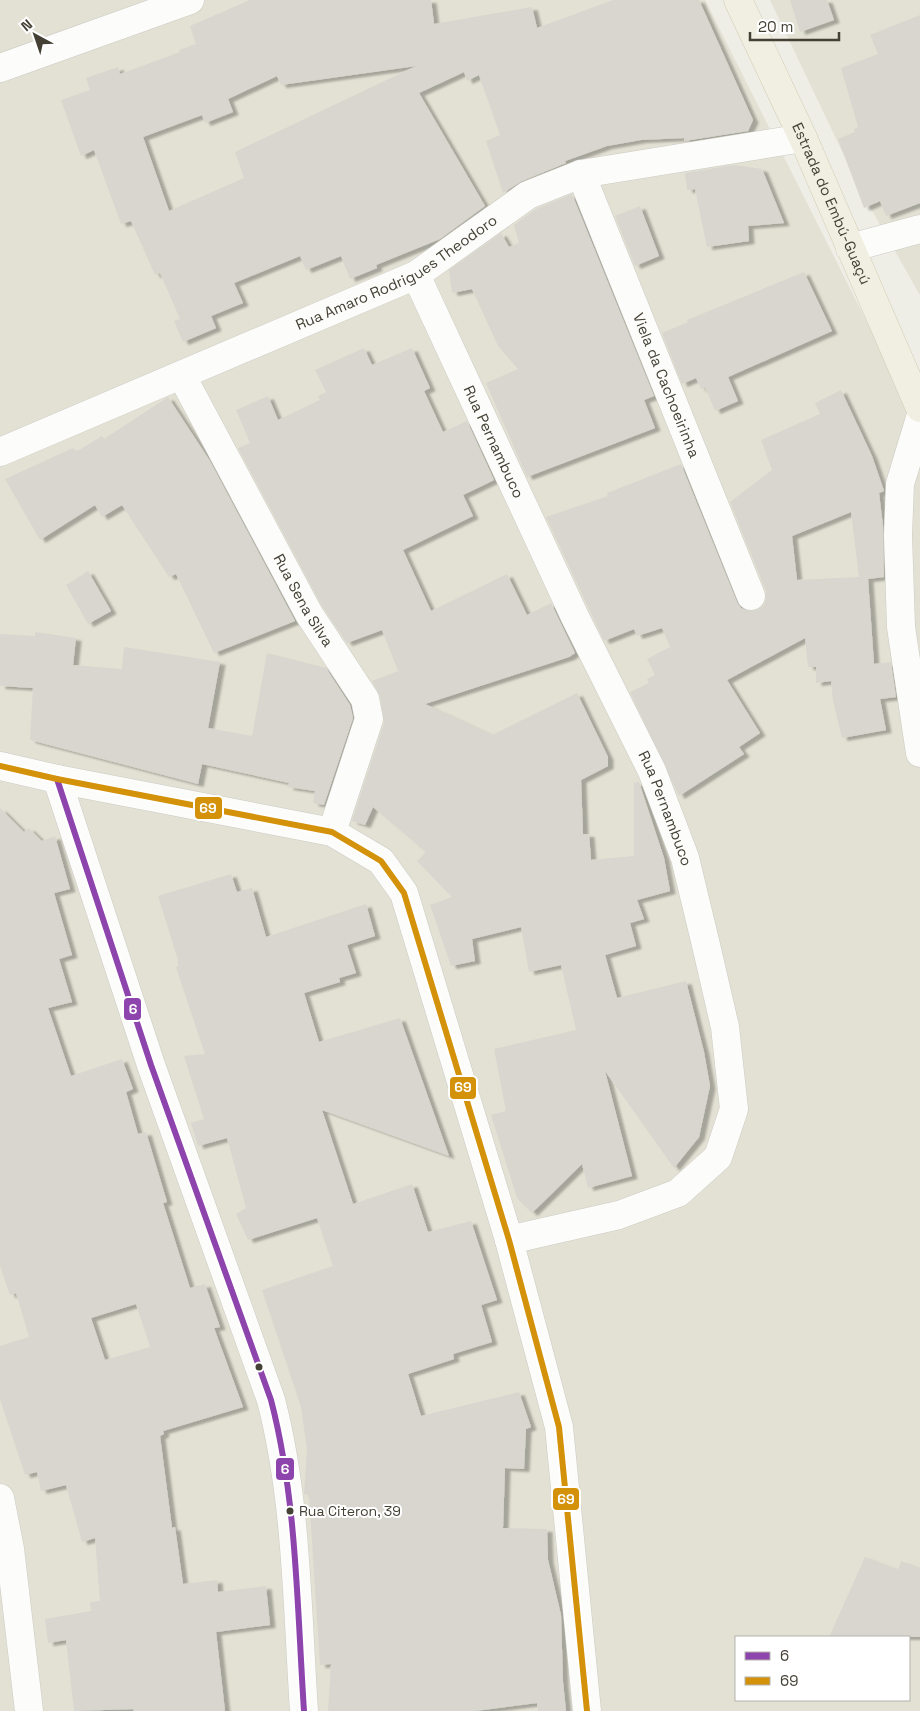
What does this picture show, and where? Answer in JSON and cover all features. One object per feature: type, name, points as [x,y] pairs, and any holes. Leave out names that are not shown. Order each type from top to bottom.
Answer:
[{"type":"main road","name":"Estrada do Embú-Guaçú","points":[[738,0],[803,138],[920,408]]},
{"type":"street","points":[[0,68],[190,0]]},
{"type":"street","name":"Rua Amaro Rodrigues Theodoro","points":[[0,452],[416,275],[528,195],[581,174],[803,138]]},
{"type":"street","name":"Viela da Cachoeirinha","points":[[581,174],[751,596]]},
{"type":"street","points":[[850,248],[920,229]]},
{"type":"street","name":"Rua Pernambuco","points":[[416,275],[575,617],[652,771],[685,858],[725,1027],[734,1109],[718,1157],[678,1193],[619,1215],[510,1240]]},
{"type":"street","name":"Rua Sena Silva","points":[[182,376],[309,614],[365,699],[370,719],[332,832]]},
{"type":"street","points":[[920,418],[900,484],[898,535],[901,627],[920,753]]},
{"type":"street","points":[[0,766],[57,779],[332,832],[381,861],[404,892],[510,1240],[559,1427],[586,1711]]},
{"type":"street","points":[[57,779],[151,1065],[272,1400],[283,1445],[304,1711]]},
{"type":"street","points":[[0,1498],[5,1549],[29,1711]]},
{"type":"shaded area","points":[[0,0],[705,0],[920,428],[920,1711],[0,1711]]},
{"type":"shaded area","points":[[770,0],[920,0],[920,295],[861,191]]},
{"type":"building","points":[[250,0],[431,0],[434,24],[532,7],[537,28],[613,0],[699,0],[753,120],[748,131],[684,141],[684,138],[641,140],[607,146],[565,161],[566,163],[522,181],[503,193],[486,141],[500,135],[479,75],[467,81],[464,72],[419,93],[485,206],[440,239],[376,265],[377,268],[350,279],[341,256],[306,270],[300,256],[234,283],[243,303],[211,316],[216,328],[183,342],[174,321],[180,319],[160,273],[155,275],[131,221],[121,224],[94,150],[81,156],[61,100],[90,90],[86,78],[118,67],[120,74],[180,52],[179,50],[196,44],[190,26]],"holes":[[[416,66],[235,152],[244,178],[169,211],[143,137],[202,115],[205,123],[233,112],[228,99],[277,76],[281,85]]]},
{"type":"building","points":[[790,0],[827,0],[834,20],[800,32]]},
{"type":"building","points":[[920,15],[920,203],[886,216],[880,201],[864,208],[838,139],[855,132],[854,129],[858,127],[841,68],[878,54],[870,35]]},
{"type":"building","points":[[733,165],[762,169],[784,223],[748,226],[749,241],[707,247],[695,189],[687,190],[685,173]]},
{"type":"building","points":[[572,194],[654,396],[644,400],[655,428],[527,477],[486,383],[518,369],[498,346],[472,289],[452,293],[449,270],[501,233],[509,247],[519,243],[514,225],[536,209]]},
{"type":"building","points":[[640,206],[659,256],[635,266],[615,216]]},
{"type":"building","points":[[804,272],[832,331],[728,377],[738,401],[715,411],[705,387],[701,389],[696,378],[682,384],[662,333],[688,322],[687,320]]},
{"type":"building","points":[[364,348],[372,365],[412,348],[430,388],[424,391],[443,432],[467,421],[494,480],[463,495],[473,516],[403,550],[431,611],[507,574],[527,615],[551,603],[575,653],[569,657],[425,704],[492,735],[577,693],[608,757],[608,766],[581,780],[583,834],[589,834],[591,860],[634,856],[634,783],[639,782],[664,858],[670,891],[637,900],[644,919],[630,923],[636,946],[605,955],[617,998],[686,981],[704,1052],[710,1086],[699,1137],[674,1168],[605,1071],[632,1176],[588,1188],[582,1164],[532,1213],[517,1198],[491,1115],[506,1111],[494,1049],[576,1030],[561,965],[529,972],[521,927],[472,939],[475,961],[451,966],[430,905],[452,897],[417,861],[426,852],[373,807],[365,825],[352,821],[384,723],[380,696],[372,681],[398,671],[382,630],[347,643],[322,606],[238,448],[250,443],[236,410],[268,396],[278,420],[320,400],[318,396],[326,392],[315,370]]},
{"type":"building","points":[[841,390],[872,456],[884,491],[879,493],[883,526],[884,577],[868,579],[874,664],[891,662],[896,697],[880,699],[886,730],[842,738],[833,701],[831,681],[816,683],[816,667],[808,667],[805,638],[727,680],[760,733],[739,747],[744,754],[679,796],[630,692],[649,683],[647,679],[655,675],[647,659],[670,647],[662,628],[637,636],[634,629],[604,641],[546,517],[608,496],[607,493],[681,464],[737,602],[741,608],[748,611],[757,610],[764,605],[766,591],[730,502],[772,470],[761,440],[820,414],[815,403]],"holes":[[[851,512],[859,577],[797,580],[792,536]]]},
{"type":"building","points":[[168,397],[210,461],[295,621],[214,653],[176,574],[169,577],[122,505],[102,517],[95,505],[40,540],[5,479],[73,448],[76,452],[102,436],[104,439]]},
{"type":"building","points":[[88,571],[111,611],[88,624],[66,585]]},
{"type":"building","points":[[35,632],[76,638],[73,665],[122,669],[124,647],[220,662],[208,728],[252,736],[267,653],[326,668],[350,705],[353,718],[324,805],[313,803],[315,791],[288,787],[289,783],[202,764],[198,784],[30,740],[33,688],[0,686],[0,634],[35,636]]},
{"type":"building","points":[[0,808],[24,832],[29,828],[42,841],[55,836],[70,889],[54,893],[72,955],[59,959],[72,1002],[48,1008],[71,1076],[122,1059],[133,1089],[126,1092],[138,1134],[146,1132],[167,1202],[163,1203],[190,1288],[205,1284],[220,1327],[214,1328],[243,1407],[163,1431],[164,1434],[160,1436],[172,1528],[175,1527],[183,1584],[217,1580],[218,1592],[266,1586],[270,1625],[216,1632],[225,1711],[134,1711],[133,1709],[74,1711],[66,1640],[48,1643],[45,1619],[91,1611],[90,1602],[100,1601],[95,1538],[82,1542],[66,1485],[41,1491],[37,1472],[25,1475],[0,1399],[0,1346],[29,1337],[16,1293],[10,1295],[0,1266]],"holes":[[[136,1304],[150,1347],[105,1360],[91,1318]]]},
{"type":"building","points":[[231,874],[237,892],[252,888],[266,937],[366,904],[375,936],[347,945],[356,973],[339,978],[340,982],[304,993],[319,1042],[400,1018],[449,1156],[322,1110],[353,1204],[412,1184],[428,1232],[471,1221],[497,1300],[481,1305],[492,1342],[453,1354],[454,1359],[408,1374],[421,1416],[519,1392],[531,1427],[526,1429],[524,1469],[505,1468],[503,1528],[547,1529],[548,1560],[561,1615],[566,1711],[538,1711],[537,1703],[475,1711],[328,1711],[331,1664],[320,1665],[309,1495],[304,1494],[307,1449],[301,1407],[262,1290],[333,1266],[317,1218],[248,1240],[236,1214],[246,1208],[227,1138],[198,1146],[191,1123],[204,1119],[184,1056],[205,1054],[176,967],[178,966],[178,960],[158,896]]},
{"type":"building","points":[[865,1557],[898,1570],[901,1561],[920,1568],[920,1637],[829,1636]]},
{"type":"transit line","name":"69","points":[[0,766],[57,779],[332,832],[381,861],[404,893],[509,1240],[559,1427],[587,1711]]},
{"type":"transit line","name":"6","points":[[57,779],[151,1065],[271,1400],[280,1438],[291,1515],[304,1711]]},
{"type":"place","name":"Rua Citeron, 39","points":[[290,1511]]}]
